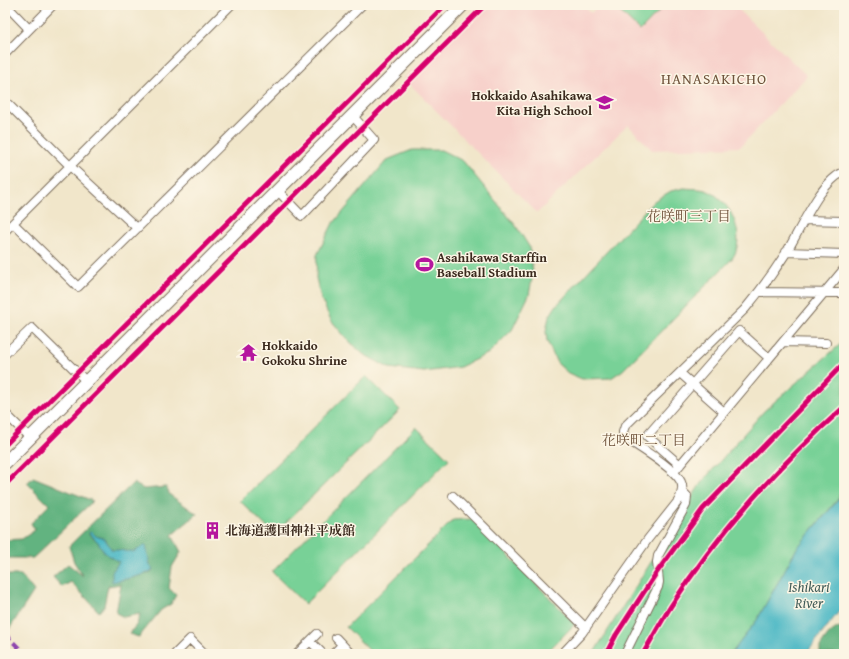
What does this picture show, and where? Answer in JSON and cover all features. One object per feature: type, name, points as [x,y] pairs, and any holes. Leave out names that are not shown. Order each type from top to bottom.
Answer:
[{"type":"highway","points":[[5,463],[462,5]]},
{"type":"street","points":[[6,5],[29,29]]},
{"type":"street","points":[[5,54],[53,5]]},
{"type":"street","points":[[5,230],[231,5]]},
{"type":"street","points":[[13,223],[78,287],[362,5]]},
{"type":"street","points":[[5,101],[70,166],[137,228]]},
{"type":"street","points":[[277,190],[302,216],[374,140],[352,115]]},
{"type":"street","points":[[562,654],[586,628],[648,538],[679,500],[682,491],[682,482],[674,472],[624,437],[623,432],[625,426],[745,309],[759,292],[786,252],[824,189],[832,179],[844,172]]},
{"type":"street","points":[[805,220],[844,221]]},
{"type":"street","points":[[786,252],[844,254]]},
{"type":"street","points":[[674,472],[844,269]]},
{"type":"street","points":[[759,292],[844,293]]},
{"type":"street","points":[[5,354],[32,328],[86,381]]},
{"type":"street","points":[[680,465],[647,436],[739,331],[770,358]]},
{"type":"street","points":[[783,342],[826,343]]},
{"type":"street","points":[[680,373],[724,412]]},
{"type":"street","points":[[5,413],[30,438]]},
{"type":"street","points":[[625,654],[658,587],[657,559],[686,505],[687,496],[682,491]]},
{"type":"street","points":[[453,496],[586,628]]},
{"type":"street","points":[[296,654],[317,634]]},
{"type":"street","points":[[336,638],[352,654]]},
{"type":"street","points":[[175,654],[190,639],[205,654]]},
{"type":"street","points":[[310,641],[323,654]]},
{"type":"street","points":[[333,654],[342,645]]},
{"type":"shaded area","name":"Hokkaido Asahikawa Kita High School","points":[[479,5],[583,5],[591,13],[599,5],[734,5],[807,76],[740,147],[652,150],[628,125],[537,213],[404,78]]},
{"type":"green space","points":[[613,5],[665,5],[640,31]]},
{"type":"green space","name":"Asahikawa Starffin Baseball Stadium","points":[[412,150],[441,150],[463,161],[516,226],[530,248],[533,273],[529,295],[512,330],[489,353],[460,367],[424,372],[389,368],[363,354],[346,338],[331,320],[321,299],[316,278],[317,255],[332,225],[387,160]]},
{"type":"green space","points":[[684,188],[708,191],[716,195],[728,208],[736,225],[738,234],[738,242],[734,256],[623,370],[611,378],[582,379],[568,373],[557,363],[547,341],[546,331],[549,317],[556,306],[654,201],[671,191]]},
{"type":"green space","points":[[844,341],[844,484],[838,499],[797,548],[757,620],[731,654],[593,654],[701,483],[764,411]]},
{"type":"green space","points":[[366,376],[400,410],[274,534],[240,501]]},
{"type":"green space","points":[[416,427],[449,459],[305,604],[272,572]]},
{"type":"green space","points":[[33,477],[93,501],[33,558],[5,558],[5,540],[22,539],[35,530],[31,523],[49,505],[27,483]]},
{"type":"green space","points":[[133,483],[144,489],[166,487],[170,495],[197,514],[172,535],[181,552],[172,567],[169,588],[176,595],[171,604],[161,610],[139,637],[129,634],[137,624],[140,614],[124,617],[116,613],[121,584],[108,586],[104,606],[99,612],[71,582],[62,587],[53,577],[68,564],[83,576],[74,562],[69,546]],"holes":[[[90,531],[96,536],[105,539],[112,550],[126,551],[149,558],[151,572],[128,579],[112,572],[119,562],[105,553],[98,542],[89,534]]]},
{"type":"green space","points":[[473,519],[575,624],[545,654],[373,654],[346,627],[453,520]]},
{"type":"green space","points":[[5,575],[21,575],[34,591],[8,631],[5,628]]},
{"type":"green space","points":[[844,626],[844,654],[820,654],[820,647],[827,636],[836,629]]},
{"type":"water","name":"Ishikari River","points":[[844,493],[844,605],[806,654],[731,654],[757,620],[797,548]]},
{"type":"water","points":[[91,531],[96,536],[105,539],[112,550],[133,552],[146,545],[150,565],[153,570],[138,576],[112,582],[112,572],[119,562],[105,553],[98,542],[89,533]]},
{"type":"marked path","points":[[5,634],[25,654]]},
{"type":"cycle path","points":[[5,445],[445,5]]},
{"type":"cycle path","points":[[5,485],[485,5]]},
{"type":"cycle path","points":[[606,654],[616,635],[657,572],[703,509],[844,363]]},
{"type":"cycle path","points":[[643,654],[671,606],[729,526],[773,476],[844,407]]},
{"type":"place","name":"Hokkaido Asahikawa Kita High School","points":[[605,102]]},
{"type":"place","name":"Asahikawa Starffin Baseball Stadium","points":[[424,264]]},
{"type":"place","name":"Hokkaido Gokoku Shrine","points":[[249,352]]},
{"type":"place","name":"北海道護国神社平成館","points":[[212,530]]},
{"type":"district","name":"HANASAKICHO","points":[[714,79]]},
{"type":"district","name":"花咲町三丁目","points":[[689,216]]},
{"type":"district","name":"花咲町二丁目","points":[[644,440]]}]
